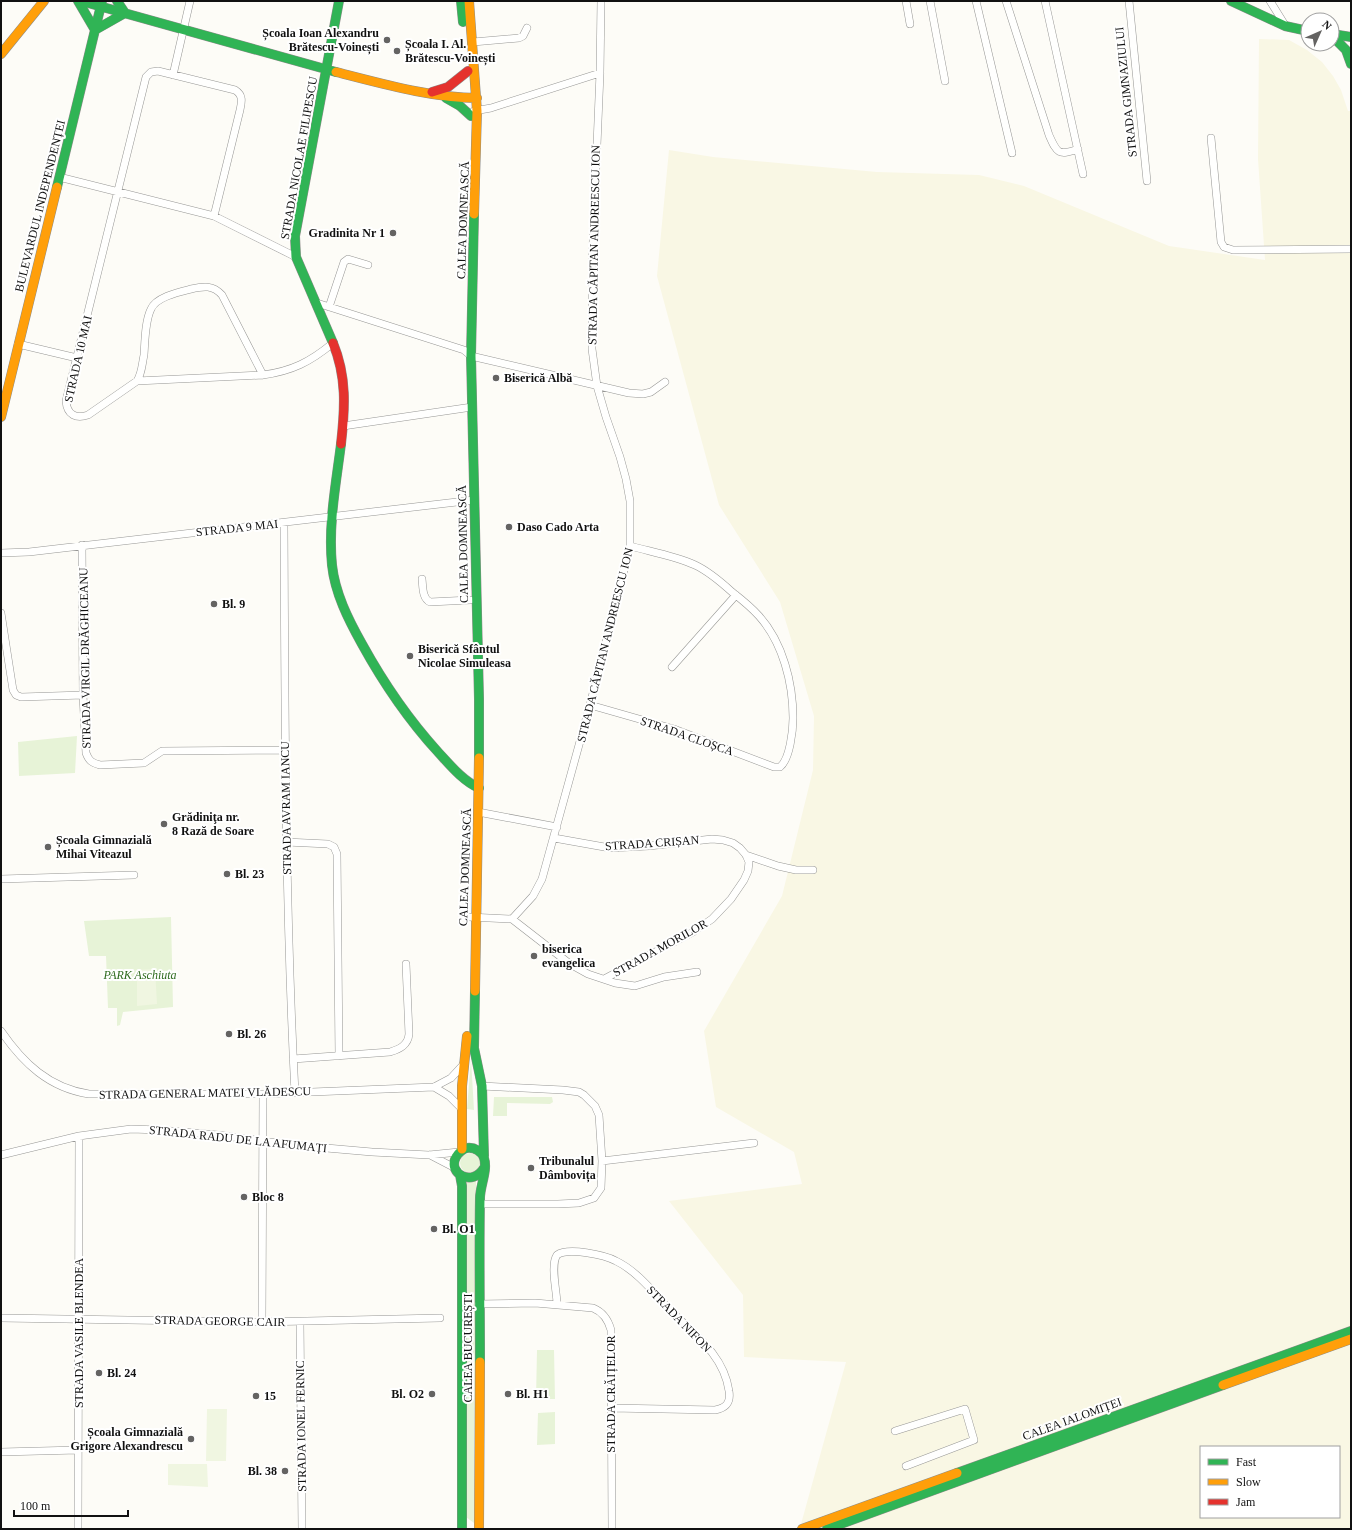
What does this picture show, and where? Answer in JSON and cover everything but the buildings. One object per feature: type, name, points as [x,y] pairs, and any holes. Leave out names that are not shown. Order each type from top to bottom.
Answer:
[{"type":"main road","points":[[1,54],[44,1]]},
{"type":"main road","points":[[80,1],[102,4],[125,13],[326,71],[443,96],[474,98],[468,70],[469,43]]},
{"type":"main road","points":[[80,1],[95,30],[125,13]]},
{"type":"main road","points":[[117,1],[125,13]]},
{"type":"main road","name":"STRADA NICOLAE FILIPESCU","points":[[339,1],[295,236],[296,257],[338,354],[344,380],[343,426],[332,517],[332,559],[334,578],[346,612],[381,678],[421,733],[447,762],[476,787]]},
{"type":"main road","name":"CALEA DOMNEASCĂ","points":[[461,1],[469,43]]},
{"type":"main road","name":"CALEA DOMNEASCĂ","points":[[469,1],[469,43],[474,98],[472,115],[468,353],[470,600],[478,812],[472,917],[474,1048],[482,1086]]},
{"type":"main road","points":[[1231,1],[1285,26],[1300,29]]},
{"type":"main road","name":"BULEVARDUL INDEPENDENȚEI","points":[[1,417],[102,4]]},
{"type":"main road","points":[[1340,38],[1351,37]]},
{"type":"main road","points":[[1340,41],[1351,47]]},
{"type":"main road","points":[[1351,41],[1351,51]]},
{"type":"main road","points":[[1340,44],[1346,50],[1351,64]]},
{"type":"main road","points":[[426,92],[445,90],[455,83],[468,70]]},
{"type":"main road","points":[[443,96],[472,115]]},
{"type":"main road","name":"CALEA DOMNEASCĂ","points":[[468,353],[472,115]]},
{"type":"main road","name":"CALEA DOMNEASCĂ","points":[[460,1150],[462,1086],[467,1048],[478,682],[470,500]]},
{"type":"main road","points":[[482,1086],[484,1156],[484,1168],[482,1172],[474,1177],[465,1177],[458,1171],[455,1159],[460,1150],[472,1147],[484,1156]]},
{"type":"main road","name":"CALEA BUCUREȘTI","points":[[479,1529],[480,1186],[484,1168]]},
{"type":"main road","name":"CALEA BUCUREȘTI","points":[[458,1171],[462,1186],[462,1529]]},
{"type":"main road","name":"CALEA IALOMIȚEI","points":[[802,1529],[1350,1336]]},
{"type":"main road","name":"CALEA IALOMIȚEI","points":[[827,1529],[1350,1336]]},
{"type":"street","points":[[173,75],[190,1]]},
{"type":"street","name":"STRADA CĂPITAN ANDREESCU ION","points":[[512,918],[533,896],[542,879],[590,705],[630,546],[630,501],[626,479],[597,386],[592,349],[593,214],[600,73],[601,1]]},
{"type":"street","points":[[906,1],[910,24]]},
{"type":"street","points":[[930,1],[944,81]]},
{"type":"street","points":[[976,1],[1012,152]]},
{"type":"street","points":[[1006,1],[1049,135],[1054,146],[1057,151],[1062,153],[1078,150]]},
{"type":"street","points":[[1045,1],[1083,174]]},
{"type":"street","name":"STRADA GIMNAZIULUI","points":[[1129,1],[1147,181]]},
{"type":"street","points":[[1270,1],[1285,26]]},
{"type":"street","points":[[469,43],[519,38],[523,36],[527,28]]},
{"type":"street","name":"STRADA 10 MAI","points":[[137,381],[88,415],[81,417],[75,416],[70,413],[66,407],[66,401],[119,192],[146,77],[151,72],[155,71],[235,90],[241,95],[242,99],[214,216]]},
{"type":"street","points":[[472,115],[600,73]]},
{"type":"street","points":[[1211,138],[1221,242],[1224,247],[1233,250],[1351,249]]},
{"type":"street","points":[[59,177],[214,216],[296,257]]},
{"type":"street","points":[[329,307],[344,262],[348,259],[368,265]]},
{"type":"street","points":[[263,375],[222,295],[212,287],[198,288],[170,295],[155,303],[151,308],[146,332],[142,369],[137,381],[263,375],[283,372],[299,366],[333,343]]},
{"type":"street","points":[[317,303],[468,353],[597,386],[629,393],[643,394],[651,392],[665,382]]},
{"type":"street","points":[[18,344],[77,358]]},
{"type":"street","points":[[343,426],[468,408]]},
{"type":"street","name":"STRADA 9 MAI","points":[[1,553],[29,552],[470,500]]},
{"type":"street","name":"STRADA AVRAM IANCU","points":[[284,523],[286,842],[295,1093]]},
{"type":"street","name":"STRADA VIRGIL DRĂGHICEANU","points":[[82,545],[83,695],[86,753],[88,759],[94,764],[100,765],[144,763],[162,751],[285,750]]},
{"type":"street","points":[[630,546],[684,560],[697,566],[736,595],[672,667]]},
{"type":"street","points":[[422,579],[425,596],[430,602],[470,600]]},
{"type":"street","name":"STRADA CLOȘCA","points":[[590,705],[674,729],[774,767],[780,767],[783,765],[791,738],[793,721],[790,686],[784,660],[772,634],[760,617],[736,595]]},
{"type":"street","points":[[1,613],[13,690],[16,695],[21,697],[83,695]]},
{"type":"street","points":[[478,812],[557,827]]},
{"type":"street","name":"STRADA CRIȘAN","points":[[554,838],[610,848],[718,839],[733,843],[746,855]]},
{"type":"street","points":[[286,842],[328,844],[334,848],[337,854],[339,1056]]},
{"type":"street","points":[[746,855],[778,866],[796,870],[813,870]]},
{"type":"street","name":"STRADA MORILOR","points":[[604,979],[693,932],[712,919],[730,899],[744,880],[748,871],[749,862],[746,855]]},
{"type":"street","points":[[1,879],[134,875]]},
{"type":"street","points":[[472,917],[512,918],[570,964],[588,974],[615,983],[635,986],[664,977],[698,972]]},
{"type":"street","points":[[293,1059],[390,1052],[398,1050],[406,1043],[409,1034],[406,964]]},
{"type":"street","name":"STRADA GENERAL MATEI VLĂDESCU","points":[[1,1030],[14,1050],[33,1069],[53,1082],[77,1092],[89,1094],[262,1094],[434,1087],[451,1078],[465,1062]]},
{"type":"street","points":[[480,1204],[579,1203],[594,1198],[601,1188],[602,1161],[599,1115],[595,1106],[584,1095],[578,1092],[563,1090],[482,1086]]},
{"type":"street","points":[[434,1087],[449,1096],[461,1108]]},
{"type":"street","points":[[262,1094],[262,1322]]},
{"type":"street","name":"STRADA RADU DE LA AFUMAȚI","points":[[1,1155],[79,1136],[131,1129],[218,1135],[292,1145],[372,1152],[429,1155],[460,1150]]},
{"type":"street","name":"STRADA VASILE BLENDEA","points":[[78,1529],[79,1136]]},
{"type":"street","points":[[602,1161],[754,1143]]},
{"type":"street","name":"STRADA RADU DE LA AFUMAȚI","points":[[429,1155],[458,1171]]},
{"type":"street","name":"STRADA NIFON","points":[[557,1304],[554,1266],[558,1255],[565,1252],[580,1252],[616,1260],[635,1274],[704,1342],[716,1357],[728,1381],[730,1394],[729,1401],[727,1405],[715,1410],[611,1408]]},
{"type":"street","name":"STRADA CRĂIȚELOR","points":[[479,1304],[557,1304],[593,1308],[605,1316],[611,1330],[612,1529]]},
{"type":"street","name":"STRADA GEORGE CAIR","points":[[1,1318],[262,1322],[440,1318]]},
{"type":"street","name":"STRADA IONEL FERNIC","points":[[300,1322],[302,1529]]},
{"type":"street","points":[[896,1430],[964,1409],[974,1440],[906,1466]]},
{"type":"street","points":[[1,1452],[78,1450]]},
{"type":"shaded area","points":[[1259,39],[1289,40],[1300,46],[1300,52],[1310,52],[1322,62],[1333,76],[1341,90],[1348,111],[1351,111],[1351,1529],[802,1529],[801,1524],[846,1362],[744,1357],[743,1295],[669,1201],[802,1184],[794,1152],[716,1107],[704,1031],[782,896],[813,770],[814,716],[780,602],[719,505],[657,276],[669,150],[713,157],[877,172],[979,175],[1024,186],[1169,246],[1265,260],[1258,159]]},
{"type":"green space","points":[[77,736],[75,773],[19,776],[18,742]]},
{"type":"green space","name":"PARK Aschiuta","points":[[171,917],[173,1007],[123,1012],[120,1025],[117,1026],[117,1008],[108,1008],[106,956],[89,956],[84,921]]},
{"type":"green space","points":[[155,969],[157,1004],[137,1006],[137,970]]},
{"type":"green space","points":[[471,1059],[474,1110],[467,1109]]},
{"type":"green space","points":[[494,1097],[552,1097],[553,1102],[550,1104],[507,1103],[507,1116],[493,1116]]},
{"type":"green space","points":[[470,1153],[477,1156],[480,1163],[477,1170],[470,1173],[463,1170],[460,1163],[463,1156]]},
{"type":"green space","points":[[466,1180],[476,1180],[474,1523],[466,1517]]},
{"type":"green space","points":[[537,1350],[554,1350],[555,1399],[536,1399]]},
{"type":"green space","points":[[207,1409],[227,1409],[226,1461],[206,1461]]},
{"type":"green space","points":[[555,1412],[555,1444],[537,1445],[538,1413]]},
{"type":"green space","points":[[168,1464],[207,1464],[208,1487],[168,1485]]},
{"type":"traffic: fast","points":[[78,1],[95,30]]},
{"type":"traffic: fast","points":[[81,1],[336,72]]},
{"type":"traffic: fast","points":[[57,187],[102,1]]},
{"type":"traffic: fast","points":[[117,1],[125,13]]},
{"type":"traffic: fast","points":[[333,343],[296,257],[295,236],[339,1]]},
{"type":"traffic: fast","points":[[461,1],[463,22]]},
{"type":"traffic: fast","points":[[1231,1],[1285,26],[1300,29]]},
{"type":"traffic: fast","points":[[95,30],[125,13]]},
{"type":"traffic: fast","points":[[1340,35],[1351,37]]},
{"type":"traffic: fast","points":[[1340,44],[1346,50],[1351,64]]},
{"type":"traffic: fast","points":[[446,98],[460,106],[471,116]]},
{"type":"traffic: fast","points":[[474,214],[471,356],[479,758]]},
{"type":"traffic: fast","points":[[341,444],[333,504],[331,550],[336,586],[343,606],[370,659],[406,713],[452,767],[462,777],[479,788]]},
{"type":"traffic: fast","points":[[475,991],[474,1048],[482,1086],[484,1156]]},
{"type":"traffic: fast","points":[[480,1362],[480,1198],[485,1163],[480,1152],[470,1148],[462,1150],[456,1157],[454,1163],[455,1169],[462,1176],[474,1177],[484,1168]]},
{"type":"traffic: fast","points":[[460,1175],[462,1186],[462,1529]]},
{"type":"traffic: fast","points":[[957,1473],[1351,1331]]},
{"type":"traffic: fast","points":[[827,1529],[1223,1385]]},
{"type":"traffic: slow","points":[[1,54],[44,1]]},
{"type":"traffic: slow","points":[[469,1],[477,111],[474,214]]},
{"type":"traffic: slow","points":[[336,72],[424,93],[477,98]]},
{"type":"traffic: slow","points":[[1,417],[57,187]]},
{"type":"traffic: slow","points":[[475,991],[479,758]]},
{"type":"traffic: slow","points":[[462,1149],[462,1086],[467,1036]]},
{"type":"traffic: slow","points":[[1223,1385],[1351,1339]]},
{"type":"traffic: slow","points":[[479,1529],[480,1362]]},
{"type":"traffic: slow","points":[[802,1529],[957,1473]]},
{"type":"traffic: jam","points":[[432,92],[448,87],[468,71]]},
{"type":"traffic: jam","points":[[333,343],[338,356],[343,380],[344,405],[341,444]]},
{"type":"place","name":"Școala Ioan Alexandru Brătescu-Voinești","points":[[387,40]]},
{"type":"place","name":"Școala I. Al. Brătescu-Voinești","points":[[397,51]]},
{"type":"place","name":"Gradinita Nr 1","points":[[393,233]]},
{"type":"place","name":"Biserică Albă","points":[[496,378]]},
{"type":"place","name":"Daso Cado Arta","points":[[509,527]]},
{"type":"place","name":"Bl. 9","points":[[214,604]]},
{"type":"place","name":"Biserică Sfântul Nicolae Simuleasa","points":[[410,656]]},
{"type":"place","name":"Grădiniţa nr. 8 Rază de Soare","points":[[164,824]]},
{"type":"place","name":"Școala Gimnazială Mihai Viteazul","points":[[48,847]]},
{"type":"place","name":"Bl. 23","points":[[227,874]]},
{"type":"place","name":"biserica evangelica","points":[[534,956]]},
{"type":"place","name":"Bl. 26","points":[[229,1034]]},
{"type":"place","name":"Tribunalul Dâmbovița","points":[[531,1168]]},
{"type":"place","name":"Bloc 8","points":[[244,1197]]},
{"type":"place","name":"Bl. O1","points":[[434,1229]]},
{"type":"place","name":"Bl. 24","points":[[99,1373]]},
{"type":"place","name":"Bl. O2","points":[[432,1394]]},
{"type":"place","name":"Bl. H1","points":[[508,1394]]},
{"type":"place","name":"15","points":[[256,1396]]},
{"type":"place","name":"Școala Gimnazială Grigore Alexandrescu","points":[[191,1439]]},
{"type":"place","name":"Bl. 38","points":[[285,1471]]}]
